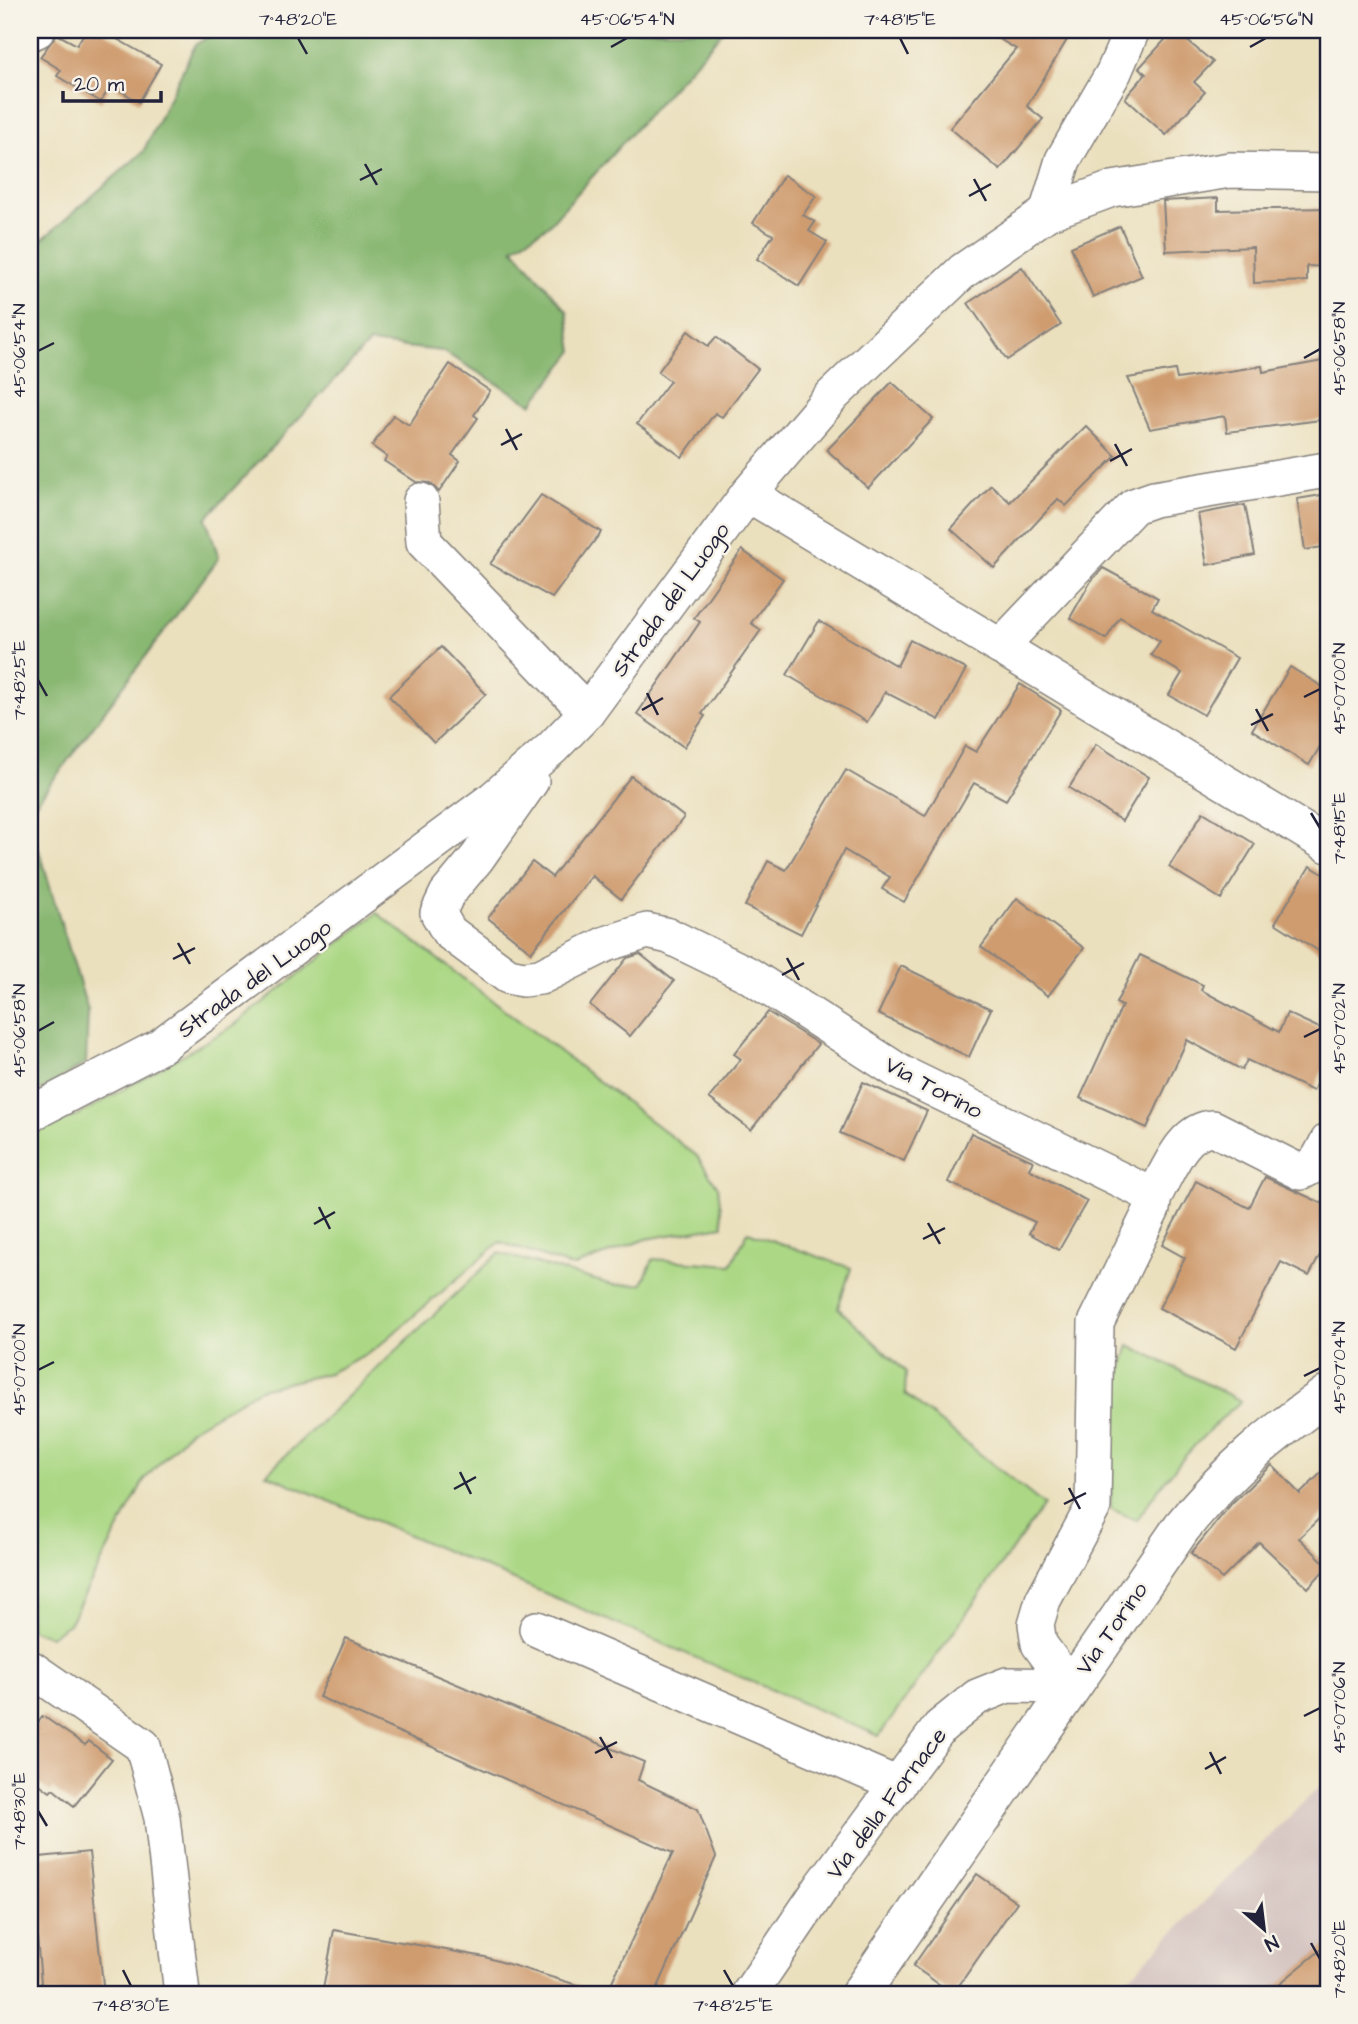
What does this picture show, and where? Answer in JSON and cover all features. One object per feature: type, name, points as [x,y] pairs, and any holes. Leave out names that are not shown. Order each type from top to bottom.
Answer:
[{"type":"main road","name":"Via Torino","points":[[860,1994],[1182,1527],[1217,1484],[1264,1439],[1328,1394]]},
{"type":"street","points":[[30,33],[37,30]]},
{"type":"street","points":[[1047,213],[1063,160],[1114,72],[1132,30]]},
{"type":"street","name":"Strada del Luogo","points":[[30,1114],[159,1047],[493,799],[552,748],[587,712],[748,494],[833,394],[963,271],[1047,213],[1112,189],[1230,170],[1328,172]]},
{"type":"street","points":[[1000,646],[1133,506],[1154,499],[1326,470]]},
{"type":"street","points":[[748,494],[1328,845]]},
{"type":"street","points":[[421,501],[424,542],[587,712]]},
{"type":"street","name":"Via Torino","points":[[552,748],[506,819],[447,894],[438,913],[449,932],[508,976],[523,979],[540,977],[606,944],[647,932],[669,936],[747,974],[901,1073],[1154,1196],[1152,1209],[1096,1323],[1093,1507],[1043,1600],[1036,1624],[1039,1644],[1070,1686]]},
{"type":"street","points":[[1154,1196],[1190,1134],[1201,1128],[1213,1128],[1300,1172],[1310,1170],[1328,1141]]},
{"type":"street","points":[[537,1629],[898,1785]]},
{"type":"street","points":[[30,1668],[143,1746],[162,1818],[181,1994]]},
{"type":"street","name":"Via della Fornace","points":[[749,1994],[823,1885],[940,1727],[976,1697],[1007,1685],[1070,1686]]},
{"type":"shaded area","points":[[1328,1778],[1328,1994],[1112,1994]]},
{"type":"green space","points":[[219,30],[724,30],[548,226],[513,248],[567,311],[573,352],[532,404],[442,351],[369,343],[206,518],[219,558],[30,811],[30,250],[143,152],[195,45]]},
{"type":"green space","points":[[30,821],[88,1011],[86,1063],[30,1097]]},
{"type":"green space","points":[[377,913],[697,1156],[718,1187],[723,1226],[646,1239],[573,1267],[500,1242],[374,1350],[329,1373],[260,1389],[190,1430],[144,1480],[69,1624],[50,1636],[30,1629],[30,1135],[80,1114],[233,1026]]},
{"type":"green space","points":[[748,1232],[851,1268],[838,1308],[906,1372],[905,1394],[1044,1505],[879,1736],[266,1474],[499,1253],[613,1285],[642,1284],[653,1259],[731,1265]]},
{"type":"green space","points":[[1129,1345],[1241,1401],[1184,1457],[1137,1520],[1111,1509],[1111,1405]]},
{"type":"building","points":[[86,30],[101,30],[161,64],[139,102],[111,85],[101,102],[57,76],[61,70],[40,57],[57,34],[77,45]]},
{"type":"building","points":[[984,30],[1073,30],[1027,106],[1043,119],[1000,170],[950,128],[1016,49]]},
{"type":"building","points":[[1174,30],[1213,62],[1194,82],[1205,92],[1166,135],[1125,98],[1146,74],[1139,68]]},
{"type":"building","points":[[784,175],[816,196],[803,215],[815,222],[809,231],[827,242],[799,286],[757,259],[773,235],[753,223]]},
{"type":"building","points":[[1218,198],[1218,210],[1328,208],[1328,267],[1307,266],[1307,281],[1254,283],[1253,247],[1166,251],[1163,201]]},
{"type":"building","points":[[1120,226],[1142,276],[1093,297],[1071,247]]},
{"type":"building","points":[[1022,267],[1061,325],[1007,360],[968,303]]},
{"type":"building","points":[[688,331],[708,346],[716,337],[758,369],[722,417],[715,413],[682,457],[637,424],[670,381],[658,372]]},
{"type":"building","points":[[1328,360],[1328,419],[1227,432],[1225,416],[1150,429],[1128,378],[1175,370],[1177,379],[1262,366],[1263,372]]},
{"type":"building","points":[[450,364],[490,391],[474,415],[478,418],[452,455],[460,461],[439,492],[430,483],[416,482],[384,461],[387,457],[372,446],[393,415],[409,425]]},
{"type":"building","points":[[892,382],[933,419],[868,488],[827,450]]},
{"type":"building","points":[[1086,426],[1116,456],[1066,506],[1058,499],[994,568],[951,529],[991,485],[1010,502]]},
{"type":"building","points":[[1328,494],[1328,546],[1305,550],[1297,499]]},
{"type":"building","points":[[541,495],[601,532],[552,598],[490,564]]},
{"type":"building","points":[[1245,505],[1255,555],[1207,565],[1198,514]]},
{"type":"building","points":[[742,550],[783,579],[751,623],[761,630],[702,714],[705,716],[684,747],[637,714],[700,622],[694,618]]},
{"type":"building","points":[[1103,568],[1158,598],[1152,609],[1237,658],[1204,715],[1169,695],[1182,673],[1151,655],[1160,641],[1120,617],[1106,639],[1070,618],[1091,581]]},
{"type":"building","points":[[819,621],[897,666],[910,640],[966,669],[939,720],[885,692],[867,722],[787,675]]},
{"type":"building","points":[[441,647],[486,694],[434,743],[389,696]]},
{"type":"building","points":[[1290,667],[1328,690],[1328,733],[1309,765],[1252,730]]},
{"type":"building","points":[[1020,684],[1061,710],[1006,800],[974,783],[904,902],[882,889],[890,877],[844,850],[801,934],[745,906],[768,861],[786,870],[846,770],[925,816],[965,746],[976,752]]},
{"type":"building","points":[[1096,744],[1149,777],[1122,821],[1069,788]]},
{"type":"building","points":[[631,776],[684,817],[621,899],[592,876],[531,952],[488,918],[532,862],[552,877]]},
{"type":"building","points":[[1203,812],[1255,844],[1221,899],[1169,867]]},
{"type":"building","points":[[1310,866],[1328,877],[1328,957],[1275,923]]},
{"type":"building","points":[[1017,898],[1084,948],[1048,996],[981,947]]},
{"type":"building","points":[[640,954],[674,981],[630,1036],[590,1005],[627,958]]},
{"type":"building","points":[[1140,955],[1203,985],[1201,990],[1279,1032],[1287,1013],[1328,1032],[1328,1059],[1313,1091],[1247,1060],[1242,1070],[1187,1040],[1147,1128],[1080,1098],[1122,1006],[1116,1003]]},
{"type":"building","points":[[901,966],[991,1009],[969,1057],[878,1014]]},
{"type":"building","points":[[768,1012],[818,1044],[751,1130],[709,1098],[741,1059],[734,1054]]},
{"type":"building","points":[[863,1082],[927,1111],[904,1161],[840,1133]]},
{"type":"building","points":[[971,1133],[1033,1161],[1029,1169],[1087,1201],[1059,1250],[1029,1233],[1035,1222],[948,1182]]},
{"type":"building","points":[[1265,1177],[1328,1206],[1328,1240],[1309,1276],[1281,1262],[1236,1348],[1159,1308],[1185,1258],[1162,1245],[1196,1181],[1249,1208]]},
{"type":"building","points":[[1272,1465],[1300,1494],[1328,1466],[1328,1510],[1299,1538],[1328,1566],[1308,1588],[1259,1542],[1222,1579],[1191,1553],[1232,1503]]},
{"type":"building","points":[[346,1638],[644,1762],[638,1780],[698,1809],[716,1857],[655,1994],[606,1994],[673,1853],[319,1697]]},
{"type":"building","points":[[43,1716],[85,1745],[89,1741],[112,1759],[74,1806],[53,1789],[50,1792],[30,1777],[30,1733]]},
{"type":"building","points":[[89,1852],[104,1994],[42,1994],[30,1858]]},
{"type":"building","points":[[977,1874],[1017,1902],[953,1994],[913,1966]]},
{"type":"building","points":[[334,1930],[485,1957],[587,1988],[586,1994],[322,1994]]},
{"type":"building","points":[[1328,1944],[1328,1994],[1267,1994]]}]
